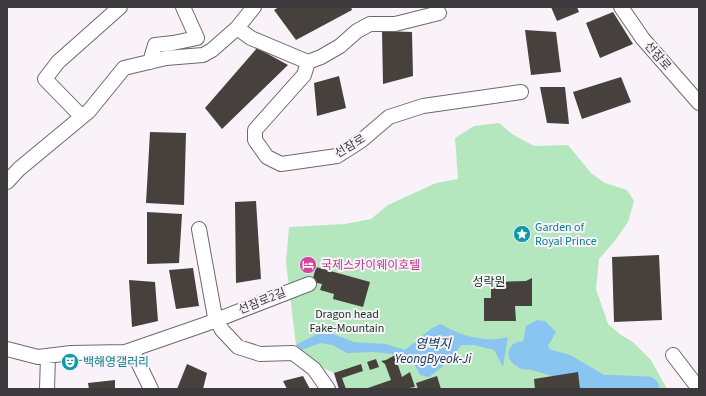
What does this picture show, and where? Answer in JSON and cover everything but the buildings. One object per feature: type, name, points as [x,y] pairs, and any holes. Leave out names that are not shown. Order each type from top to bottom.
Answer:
[{"type":"street","points":[[82,117],[45,79],[58,62],[120,7]]},
{"type":"street","points":[[150,62],[155,45],[197,38],[183,7]]},
{"type":"street","points":[[7,182],[25,164],[82,117],[124,68],[166,58],[203,55],[212,50],[237,28],[254,7]]},
{"type":"street","name":"선잠로","points":[[621,7],[643,39],[699,103]]},
{"type":"street","points":[[237,28],[251,38],[308,62],[321,57],[340,46],[357,31],[370,24],[395,24],[439,13]]},
{"type":"street","name":"선잠로","points":[[308,62],[304,75],[255,130],[255,140],[267,157],[281,164],[337,156],[362,140],[389,117],[424,106],[521,92]]},
{"type":"street","points":[[199,229],[216,320],[238,347],[260,354],[293,353],[314,369],[328,389]]},
{"type":"street","name":"선잠로2길","points":[[7,349],[38,357],[71,353],[125,352],[216,320],[309,284]]},
{"type":"street","points":[[132,350],[151,389]]},
{"type":"street","points":[[673,355],[699,389]]},
{"type":"street","points":[[47,389],[48,356]]},
{"type":"green space","name":"성락원","points":[[499,123],[512,134],[534,146],[568,145],[591,173],[605,183],[627,190],[634,201],[628,222],[614,242],[599,259],[596,289],[608,324],[621,335],[633,342],[651,360],[667,389],[339,389],[334,373],[323,368],[296,345],[286,262],[289,227],[345,224],[371,219],[388,205],[436,183],[458,179],[455,138],[474,126]]},
{"type":"water","points":[[537,320],[545,321],[556,332],[548,346],[552,354],[559,357],[566,367],[557,370],[531,366],[527,370],[518,368],[526,326]]},
{"type":"water","name":"영벽지 YeongByeok-Ji","points":[[441,324],[456,332],[482,339],[500,339],[508,337],[503,367],[494,350],[474,345],[461,345],[452,359],[429,377],[420,375],[410,356],[374,352],[347,353],[332,345],[320,343],[302,350],[296,345],[315,335],[328,332],[354,342],[386,344],[405,350],[432,328]]},
{"type":"waterway","points":[[521,354],[566,367],[600,387],[647,389]]},
{"type":"place","name":"Garden of Royal Prince","points":[[522,234]]},
{"type":"place","name":"국제스카이웨이호텔","points":[[308,265]]},
{"type":"place","name":"백해영갤러리","points":[[70,362]]},
{"type":"park label","name":"Dragon head Fake-Mountain","points":[[347,321]]}]
